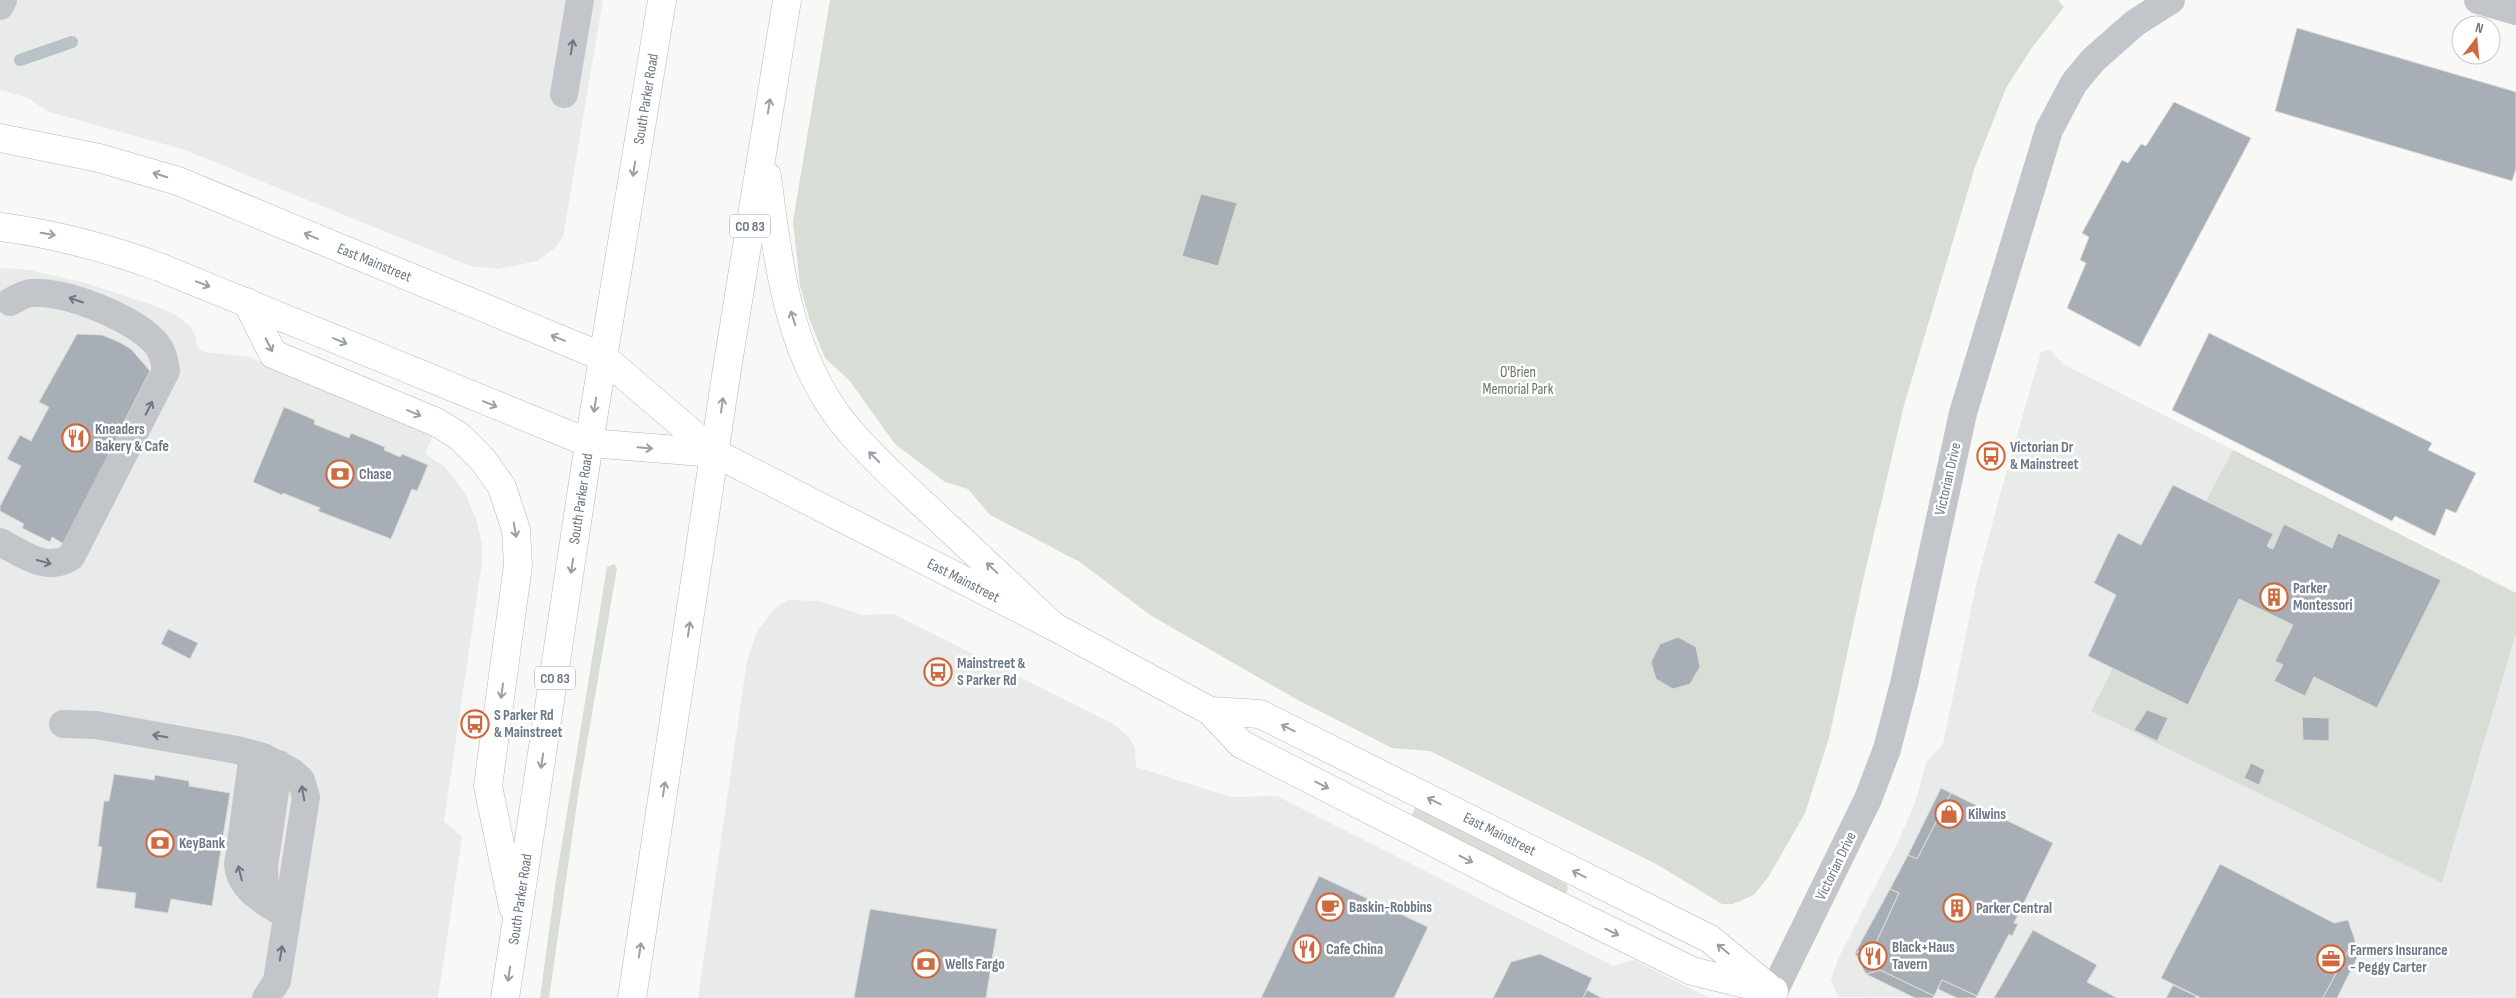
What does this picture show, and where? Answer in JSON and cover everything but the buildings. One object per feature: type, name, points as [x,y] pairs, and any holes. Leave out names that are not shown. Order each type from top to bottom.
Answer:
[{"type":"main road","name":"South Parker Road","points":[[505,998],[589,443],[662,0]]},
{"type":"main road","name":"CO 83","points":[[632,998],[715,453],[787,0]]},
{"type":"main road","name":"East Mainstreet","points":[[0,138],[99,158],[178,181],[603,357],[715,453],[1053,626],[1210,711],[1240,744],[1527,890],[1692,971],[1780,995]]},
{"type":"main road","points":[[763,145],[779,263],[788,303],[806,355],[831,406],[877,460],[1053,626]]},
{"type":"main road","name":"East Mainstreet","points":[[0,227],[53,235],[120,252],[247,302],[589,443],[715,453]]},
{"type":"main road","points":[[247,302],[273,354],[448,428],[472,449],[493,472],[502,487],[516,530],[518,565],[488,786],[517,926]]},
{"type":"main road","name":"East Mainstreet","points":[[1210,711],[1260,714],[1269,718],[1710,939],[1780,995]]},
{"type":"street","points":[[0,6],[3,0]]},
{"type":"street","points":[[564,94],[580,0]]},
{"type":"street","name":"Victorian Drive","points":[[1780,995],[1868,799],[1887,749],[1904,684],[1963,413],[2049,130],[2074,83],[2093,60],[2135,23],[2171,0]]},
{"type":"street","points":[[2478,0],[2516,11]]},
{"type":"street","points":[[0,542],[43,564],[54,564],[72,557],[166,371],[162,352],[147,334],[83,302],[58,295],[38,293],[23,295],[10,302]]},
{"type":"street","points":[[63,724],[96,725],[253,754],[279,764],[301,780],[306,797],[277,981],[266,998]]},
{"type":"street","points":[[253,754],[238,865],[239,876],[249,890],[287,916]]},
{"type":"street","points":[[265,901],[264,866],[279,764]]},
{"type":"shaded area","points":[[0,0],[603,0],[563,237],[555,248],[537,261],[498,269],[470,266],[182,149],[49,112],[28,98],[0,90]]},
{"type":"shaded area","points":[[0,269],[29,270],[82,282],[153,305],[176,315],[190,326],[195,335],[197,347],[205,352],[250,357],[433,435],[425,454],[445,467],[465,493],[476,519],[482,544],[482,562],[444,821],[462,837],[438,998],[0,998]]},
{"type":"shaded area","points":[[2050,350],[2063,364],[2516,593],[2516,998],[1838,997],[1831,980],[1838,959],[1898,842],[1916,800],[1926,763],[1943,744],[1977,581],[2003,484],[2041,352]]},
{"type":"shaded area","points":[[788,600],[819,601],[863,615],[893,614],[1113,724],[1128,736],[1135,748],[1136,767],[1231,797],[1277,796],[1613,966],[1634,960],[1710,998],[698,998],[747,661],[757,631],[776,607]]},
{"type":"green space","name":"O'Brien Memorial Park","points":[[830,0],[2058,0],[2064,7],[2031,49],[2006,88],[1975,167],[1904,405],[1829,738],[1805,813],[1769,876],[1754,895],[1733,904],[1722,904],[1658,865],[1430,751],[1392,748],[1296,699],[1150,615],[1080,562],[990,515],[968,489],[945,482],[895,444],[849,380],[825,358],[810,321],[800,286],[793,221]]},
{"type":"green space","points":[[2233,450],[2516,593],[2516,633],[2442,883],[2091,711],[2113,668],[2188,705],[2239,599],[2293,625],[2275,661],[2283,665],[2275,681],[2305,696],[2314,677],[2377,708],[2441,580],[2338,534],[2332,548],[2284,524],[2273,549],[2267,546],[2273,534],[2206,501]]},
{"type":"green space","points":[[614,564],[617,568],[579,790],[549,998],[540,998],[556,880],[607,567]]},
{"type":"green space","points":[[1415,808],[1419,808],[1567,884],[1568,890],[1565,894],[1410,819]]},
{"type":"waterway","points":[[20,60],[72,42]]},
{"type":"place","name":"Kneaders Bakery & Cafe","points":[[76,438]]},
{"type":"place","name":"Victorian Dr & Mainstreet","points":[[1991,456]]},
{"type":"place","name":"Chase","points":[[340,474]]},
{"type":"place","name":"Parker Montessori","points":[[2274,597]]},
{"type":"place","name":"Mainstreet & S Parker Rd","points":[[938,672]]},
{"type":"place","name":"S Parker Rd & Mainstreet","points":[[475,724]]},
{"type":"place","name":"Kilwins","points":[[1949,814]]},
{"type":"place","name":"KeyBank","points":[[160,843]]},
{"type":"place","name":"Baskin-Robbins","points":[[1330,907]]},
{"type":"place","name":"Parker Central","points":[[1957,908]]},
{"type":"place","name":"Cafe China","points":[[1307,949]]},
{"type":"place","name":"Black+Haus Tavern","points":[[1873,956]]},
{"type":"place","name":"Farmers Insurance - Peggy Carter","points":[[2331,959]]},
{"type":"place","name":"Wells Fargo","points":[[926,964]]}]
